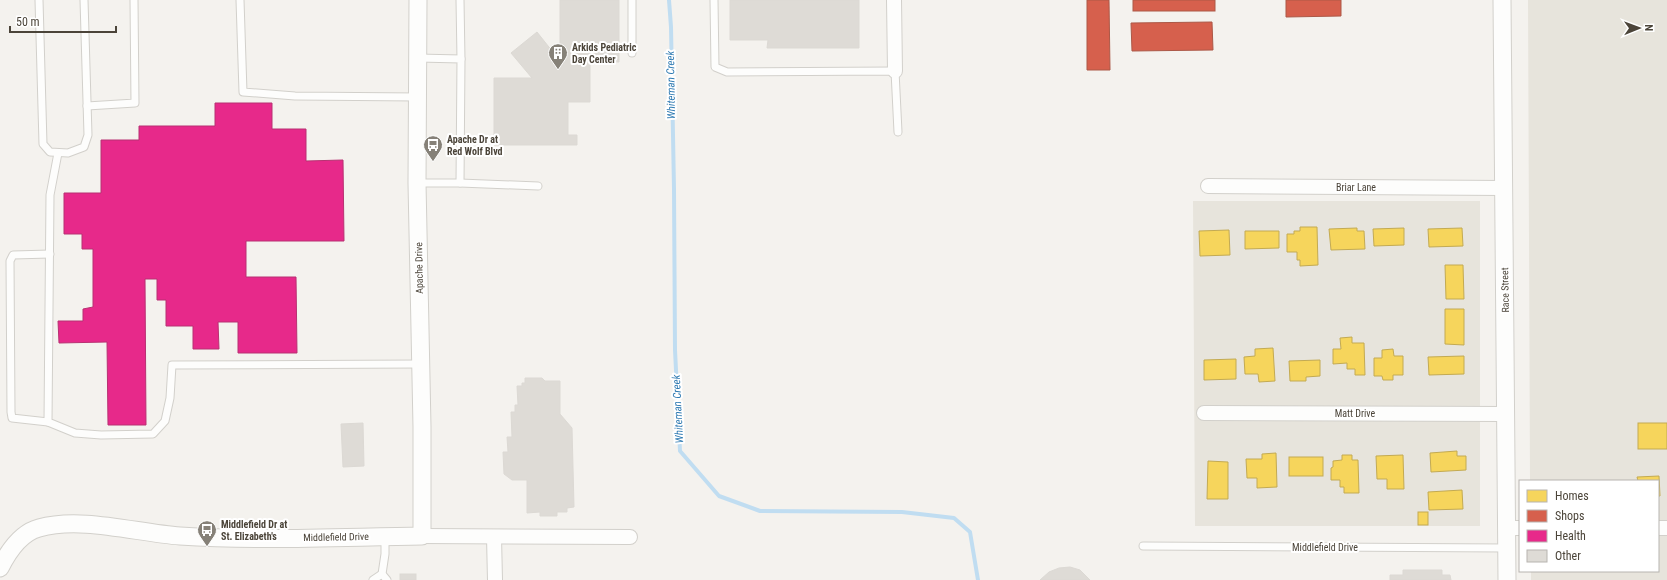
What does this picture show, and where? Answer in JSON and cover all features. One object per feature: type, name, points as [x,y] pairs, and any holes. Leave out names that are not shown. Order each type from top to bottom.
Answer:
[{"type":"street","name":"Apache Drive","points":[[418,0],[418,183],[422,536]]},
{"type":"street","points":[[894,0],[895,71]]},
{"type":"street","name":"Race Street","points":[[1502,0],[1506,414],[1513,528],[1507,548],[1508,580]]},
{"type":"street","name":"Briar Lane","points":[[1208,186],[1504,188]]},
{"type":"street","name":"Matt Drive","points":[[1204,413],[1506,414]]},
{"type":"street","name":"Middlefield Drive","points":[[0,568],[8,552],[22,538],[38,528],[58,524],[81,524],[179,536],[238,538],[422,536],[630,537]]},
{"type":"street","points":[[494,536],[495,580]]},
{"type":"lane","points":[[39,0],[43,144],[50,152],[58,153],[68,153],[84,147],[88,135],[84,0]]},
{"type":"lane","points":[[87,106],[135,103],[134,0]]},
{"type":"lane","points":[[240,0],[243,92],[295,96],[418,97]]},
{"type":"lane","points":[[460,0],[460,183]]},
{"type":"lane","points":[[632,0],[632,53]]},
{"type":"lane","points":[[714,0],[715,67],[726,72],[895,71],[898,132]]},
{"type":"lane","points":[[418,58],[461,59]]},
{"type":"lane","points":[[48,422],[50,195],[58,153]]},
{"type":"lane","points":[[418,183],[538,186]]},
{"type":"lane","points":[[50,254],[13,256],[10,261],[12,418],[48,422],[75,433],[102,435],[153,434],[165,421],[170,398],[172,365],[421,364]]},
{"type":"lane","points":[[373,580],[382,574],[385,554],[385,537]]},
{"type":"lane","name":"Middlefield Drive","points":[[1143,546],[1507,548]]},
{"type":"lane","points":[[382,574],[387,580]]},
{"type":"shaded area","points":[[1528,0],[1667,0],[1667,580],[1531,580],[1531,572],[1659,572],[1659,480],[1530,480]]},
{"type":"shaded area","points":[[1193,201],[1480,201],[1480,526],[1195,526]]},
{"type":"building: Homes","points":[[1300,227],[1317,227],[1318,265],[1300,266],[1300,260],[1297,260],[1297,252],[1287,252],[1287,234],[1294,234],[1294,231],[1300,231]]},
{"type":"building: Homes","points":[[1357,228],[1357,231],[1364,231],[1365,249],[1331,250],[1329,229]]},
{"type":"building: Homes","points":[[1404,228],[1404,245],[1374,246],[1373,229]]},
{"type":"building: Homes","points":[[1462,228],[1463,246],[1429,247],[1428,229]]},
{"type":"building: Homes","points":[[1229,230],[1230,255],[1200,256],[1199,231]]},
{"type":"building: Homes","points":[[1245,231],[1279,231],[1279,248],[1245,249]]},
{"type":"building: Homes","points":[[1445,265],[1463,265],[1464,299],[1446,299]]},
{"type":"building: Homes","points":[[1445,309],[1464,309],[1464,345],[1445,344]]},
{"type":"building: Homes","points":[[1352,337],[1352,343],[1364,343],[1365,375],[1355,375],[1355,369],[1347,369],[1347,363],[1333,364],[1333,349],[1341,349],[1340,338]]},
{"type":"building: Homes","points":[[1273,348],[1275,381],[1259,382],[1258,374],[1245,374],[1244,357],[1255,356],[1255,349]]},
{"type":"building: Homes","points":[[1393,349],[1394,356],[1403,356],[1403,375],[1393,375],[1393,380],[1383,380],[1382,376],[1374,376],[1374,358],[1382,358],[1382,350]]},
{"type":"building: Homes","points":[[1464,356],[1464,374],[1429,375],[1428,357]]},
{"type":"building: Homes","points":[[1236,359],[1236,379],[1204,380],[1204,360]]},
{"type":"building: Homes","points":[[1320,360],[1320,376],[1306,377],[1306,381],[1290,381],[1289,361]]},
{"type":"building: Homes","points":[[1638,423],[1667,423],[1667,449],[1638,449]]},
{"type":"building: Homes","points":[[1457,451],[1457,456],[1466,456],[1466,470],[1431,472],[1430,453]]},
{"type":"building: Homes","points":[[1276,453],[1277,487],[1257,488],[1257,478],[1247,478],[1246,459],[1262,459],[1262,454]]},
{"type":"building: Homes","points":[[1342,455],[1352,455],[1352,460],[1358,460],[1359,493],[1344,493],[1344,487],[1340,487],[1340,480],[1331,480],[1331,468],[1333,467],[1333,461],[1342,460]]},
{"type":"building: Homes","points":[[1403,455],[1404,489],[1387,489],[1387,479],[1377,479],[1376,456]]},
{"type":"building: Homes","points":[[1289,457],[1323,457],[1323,476],[1289,476]]},
{"type":"building: Homes","points":[[1208,461],[1228,462],[1228,499],[1207,499]]},
{"type":"building: Homes","points":[[1659,476],[1660,496],[1659,480],[1638,480],[1637,477]]},
{"type":"building: Homes","points":[[1462,490],[1463,509],[1429,510],[1428,492]]},
{"type":"building: Homes","points":[[1418,512],[1428,512],[1428,525],[1418,525]]},
{"type":"building: Shops","points":[[1087,0],[1109,0],[1110,70],[1087,70]]},
{"type":"building: Shops","points":[[1133,0],[1215,0],[1215,11],[1133,11]]},
{"type":"building: Shops","points":[[1286,0],[1341,0],[1341,16],[1286,17]]},
{"type":"building: Shops","points":[[1212,22],[1213,50],[1132,51],[1131,23]]},
{"type":"building: Health","points":[[215,103],[272,103],[272,129],[306,129],[306,161],[343,160],[344,241],[246,241],[246,277],[296,277],[297,353],[238,353],[238,322],[218,322],[219,349],[193,349],[193,326],[166,326],[166,300],[157,300],[157,279],[145,279],[146,425],[108,425],[107,342],[59,343],[58,321],[83,321],[83,309],[93,307],[93,249],[82,249],[82,234],[64,234],[64,193],[101,193],[101,140],[139,140],[139,126],[215,126]]},
{"type":"building: Other","name":"Arkids Pediatric Day Center","points":[[560,0],[619,0],[619,62],[590,62],[590,102],[568,102],[568,135],[577,135],[577,145],[494,145],[494,78],[532,78],[511,53],[537,32],[560,61]]},
{"type":"building: Other","points":[[730,0],[859,0],[859,48],[767,48],[768,40],[730,40]]},
{"type":"building: Other","points":[[525,378],[542,378],[545,381],[560,381],[560,414],[572,428],[574,507],[567,508],[567,512],[557,512],[557,516],[540,516],[540,512],[527,513],[527,480],[512,480],[504,474],[503,452],[508,452],[507,437],[512,437],[511,412],[515,412],[515,405],[518,405],[517,386],[522,386],[522,383],[525,383]]},
{"type":"building: Other","points":[[363,423],[364,466],[343,467],[341,424]]},
{"type":"building: Other","points":[[1070,567],[1080,570],[1090,580],[1040,580],[1049,572],[1059,568]]},
{"type":"building: Other","points":[[1403,570],[1442,570],[1442,575],[1450,575],[1451,580],[1390,580],[1390,575],[1403,575]]},
{"type":"building: Other","points":[[400,574],[416,574],[416,580],[400,580]]},
{"type":"waterway","name":"Whiteman Creek","points":[[669,0],[671,27],[674,189],[675,350],[680,451],[719,496],[760,511],[902,512],[954,518],[970,532],[978,580]]},
{"type":"place","name":"Arkids Pediatric Day Center","points":[[558,70]]},
{"type":"place","name":"Apache Dr at Red Wolf Blvd","points":[[433,162]]},
{"type":"place","name":"Middlefield Dr at St. Elizabeth's","points":[[207,547]]}]
